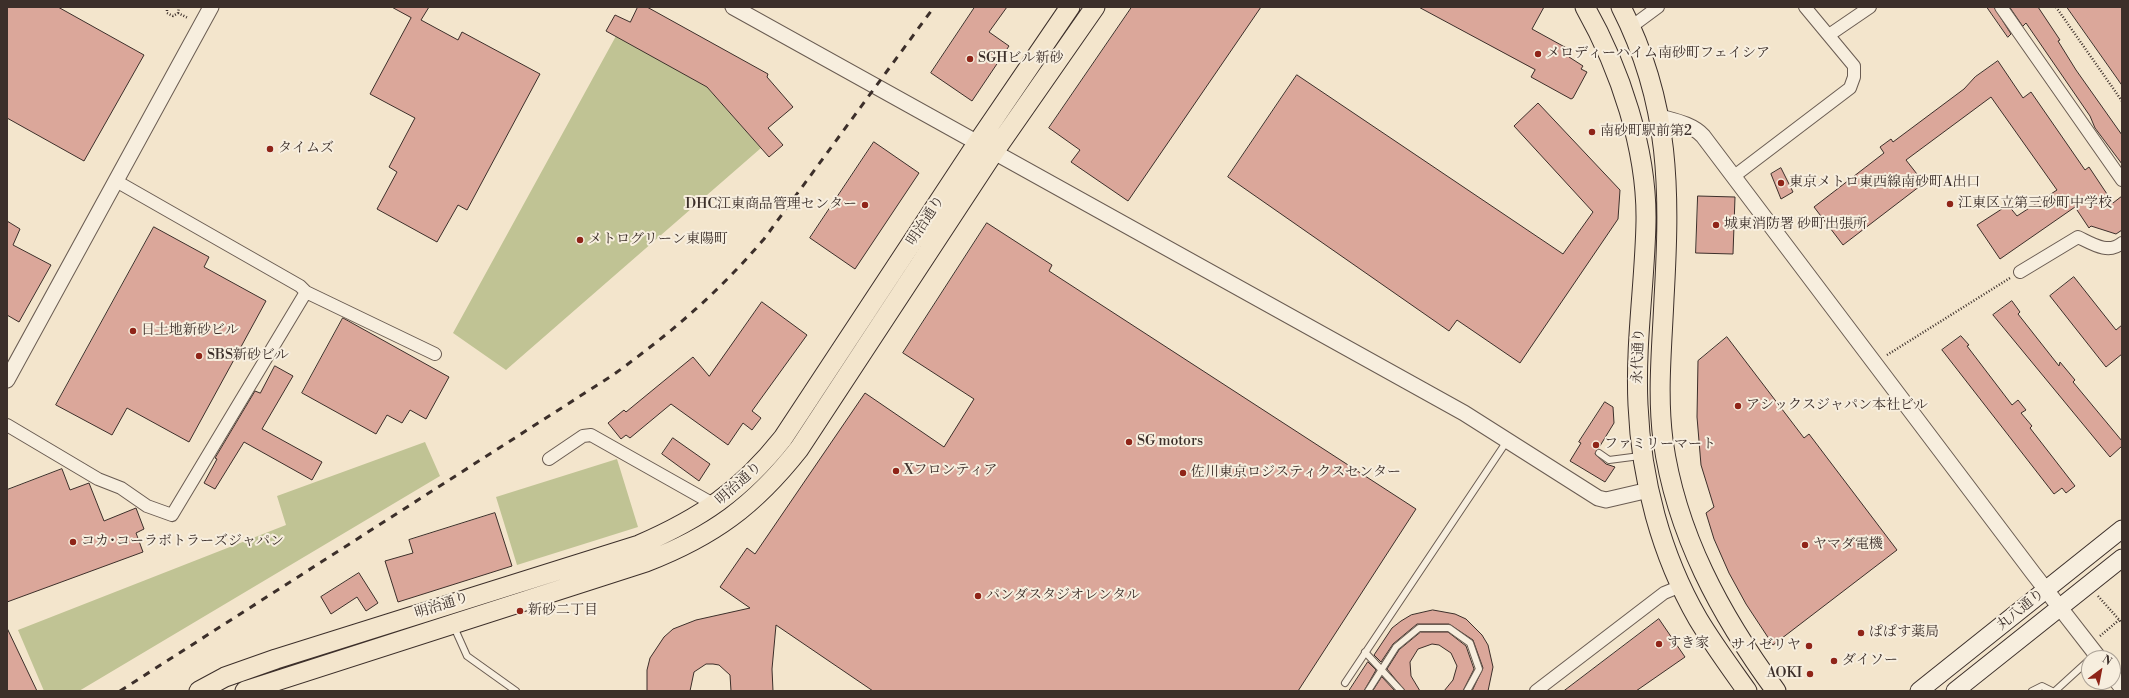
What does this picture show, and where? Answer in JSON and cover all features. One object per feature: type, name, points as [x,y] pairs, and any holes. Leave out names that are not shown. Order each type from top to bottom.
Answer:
[{"type":"main road","name":"明治通り","points":[[199,691],[225,677],[276,659],[646,562],[680,549],[728,520],[751,503],[784,469],[808,436],[986,147],[1070,7]]},
{"type":"main road","name":"明治通り","points":[[245,691],[639,544],[670,531],[715,505],[754,472],[783,438],[986,147],[1095,7]]},
{"type":"main road","name":"永代通り","points":[[1585,7],[1611,62],[1627,107],[1636,136],[1644,179],[1646,220],[1637,366],[1638,406],[1643,456],[1649,490],[1658,524],[1681,586],[1698,618],[1747,691]]},
{"type":"main road","name":"永代通り","points":[[1621,7],[1644,56],[1660,117],[1668,206],[1660,367],[1661,406],[1663,440],[1671,483],[1691,548],[1717,602],[1733,629],[1776,691]]},
{"type":"main road","name":"丸八通り","points":[[1919,691],[2122,529]]},
{"type":"main road","name":"丸八通り","points":[[1955,691],[2122,558]]},
{"type":"street","points":[[7,380],[212,7]]},
{"type":"street","points":[[733,7],[1464,413],[1598,498],[1606,500],[1649,490]]},
{"type":"street","points":[[1631,27],[1658,7]]},
{"type":"street","points":[[1734,178],[1850,88],[1854,77],[1854,66],[1805,7]]},
{"type":"street","points":[[1829,36],[1870,7]]},
{"type":"street","points":[[2001,7],[2122,180]]},
{"type":"street","points":[[1660,117],[1682,123],[1698,131],[2060,607],[2089,650]]},
{"type":"street","points":[[116,181],[300,286],[306,292],[435,354]]},
{"type":"street","points":[[2020,272],[2078,237],[2102,249],[2121,246]]},
{"type":"street","points":[[7,424],[98,479],[121,488],[146,506],[172,515],[306,292]]},
{"type":"street","points":[[549,459],[583,436],[591,435],[715,505]]},
{"type":"street","points":[[1536,691],[1664,593],[1681,586]]},
{"type":"lane","points":[[1345,682],[1508,440]]},
{"type":"lane","points":[[1599,453],[1609,460],[1643,456]]},
{"type":"lane","points":[[450,614],[467,656],[516,691]]},
{"type":"lane","points":[[1368,691],[1396,647],[1418,628],[1449,628],[1470,643],[1479,669],[1467,691]]},
{"type":"lane","points":[[1365,652],[1401,691]]},
{"type":"lane","points":[[2032,691],[2042,686],[2053,691],[2081,668]]},
{"type":"path","points":[[167,7],[167,13],[170,16],[178,13]]},
{"type":"path","points":[[178,7],[178,13]]},
{"type":"path","points":[[2056,7],[2122,101]]},
{"type":"path","points":[[178,13],[193,21]]},
{"type":"path","points":[[1891,352],[2020,272]]},
{"type":"path","points":[[2097,594],[2122,622]]},
{"type":"path","points":[[2099,638],[2119,620]]},
{"type":"green space","name":"メトログリーン東陽町","points":[[616,36],[707,87],[761,148],[506,370],[453,333]]},
{"type":"green space","points":[[425,442],[440,476],[79,691],[44,691],[18,630],[286,525],[277,496]]},
{"type":"green space","points":[[617,459],[638,527],[517,565],[496,497]]},
{"type":"green space","points":[[430,620],[432,621],[241,682],[241,680]]},
{"type":"building","points":[[7,7],[58,7],[144,55],[84,161],[7,118]]},
{"type":"building","points":[[392,7],[429,7],[421,20],[458,40],[462,32],[540,74],[467,210],[458,205],[437,242],[377,209],[397,172],[389,167],[415,118],[370,94],[411,18]]},
{"type":"building","points":[[638,7],[647,7],[768,74],[767,77],[793,107],[768,128],[783,145],[769,157],[707,87],[606,31],[615,15],[630,22]]},
{"type":"building","name":"SGHビル新砂","points":[[975,7],[1007,7],[989,32],[1009,46],[972,101],[931,73]]},
{"type":"building","points":[[1132,7],[1261,7],[1128,201],[1071,162],[1080,150],[1049,128]]},
{"type":"building","name":"メロディーハイム南砂町フェイシア","points":[[1419,7],[1544,7],[1532,29],[1572,51],[1569,57],[1583,66],[1581,69],[1587,72],[1573,98],[1571,99],[1531,77],[1535,70]]},
{"type":"building","points":[[1987,7],[1994,7],[2011,34],[2008,37]]},
{"type":"building","points":[[2010,7],[2038,7],[2060,40],[2058,41],[2076,70],[2122,135],[2122,164],[2095,128],[2090,116],[2026,23],[2023,26]]},
{"type":"building","points":[[2067,7],[2122,7],[2122,85]]},
{"type":"building","points":[[1998,61],[2023,98],[2031,92],[2085,170],[2089,167],[2113,203],[2122,196],[2122,230],[2116,234],[2091,226],[2089,228],[2075,207],[2000,259],[1977,225],[2008,205],[2017,216],[2057,190],[1991,97],[1906,160],[1924,183],[1843,245],[1814,207],[1884,153],[1880,147],[1891,139],[1893,142],[1964,89],[1975,77]]},
{"type":"building","points":[[1297,75],[1563,254],[1593,212],[1514,126],[1538,103],[1620,190],[1618,219],[1520,363],[1457,320],[1449,331],[1228,177]]},
{"type":"building","name":"DHC江東商品管理センター","points":[[874,142],[919,173],[855,269],[810,238]]},
{"type":"building","name":"東京メトロ東西線南砂町A出口","points":[[1781,168],[1793,192],[1781,199],[1771,174]]},
{"type":"building","name":"城東消防署 砂町出張所","points":[[1698,196],[1735,197],[1733,254],[1696,253]]},
{"type":"building","points":[[7,221],[20,229],[13,245],[51,265],[19,322],[7,315]]},
{"type":"building","points":[[987,223],[1052,265],[1049,271],[1416,509],[1298,691],[873,691],[776,625],[772,669],[773,691],[731,691],[730,675],[719,665],[706,664],[694,672],[690,691],[647,691],[647,670],[650,658],[664,637],[673,629],[696,620],[750,608],[720,587],[747,548],[755,554],[865,393],[944,447],[974,399],[903,353]]},
{"type":"building","points":[[154,227],[209,257],[204,267],[266,301],[189,442],[127,408],[112,435],[56,405]]},
{"type":"building","points":[[2074,277],[2116,330],[2122,325],[2122,354],[2106,367],[2050,296]]},
{"type":"building","points":[[2012,301],[2020,312],[2018,314],[2059,366],[2060,362],[2075,380],[2073,382],[2122,441],[2122,446],[2110,457],[1993,315]]},
{"type":"building","points":[[762,302],[807,335],[752,411],[761,418],[752,430],[743,423],[728,445],[671,404],[630,438],[626,435],[621,439],[608,423],[624,410],[626,412],[693,357],[709,376]]},
{"type":"building","points":[[343,318],[449,377],[426,419],[410,410],[402,423],[387,415],[376,434],[302,393]]},
{"type":"building","points":[[1961,336],[2012,405],[2018,400],[2026,410],[2021,413],[2032,426],[2030,428],[2075,486],[2066,493],[2062,488],[2054,494],[1942,350]]},
{"type":"building","name":"ヤマダ電機","points":[[1727,337],[1804,438],[1809,434],[1897,550],[1773,645],[1746,604],[1729,573],[1714,539],[1706,513],[1714,507],[1701,465],[1697,417],[1698,361]]},
{"type":"building","points":[[275,366],[293,376],[262,429],[322,462],[312,480],[244,442],[215,489],[204,483],[217,459],[215,458],[255,391],[260,393]]},
{"type":"building","points":[[1605,402],[1613,407],[1614,423],[1595,454],[1606,464],[1615,467],[1605,482],[1570,461],[1581,443],[1579,442]]},
{"type":"building","points":[[673,438],[710,464],[699,481],[662,454]]},
{"type":"building","name":"コカ･コーラボトラーズジャパン","points":[[62,469],[70,490],[89,483],[104,521],[136,508],[144,529],[136,533],[143,552],[7,602],[7,490]]},
{"type":"building","points":[[495,513],[512,566],[398,602],[385,561],[413,553],[409,540]]},
{"type":"building","points":[[359,573],[378,603],[366,611],[357,597],[331,614],[321,597]]},
{"type":"building","points":[[1433,610],[1455,614],[1466,619],[1482,635],[1488,645],[1493,667],[1488,691],[1472,691],[1483,668],[1473,640],[1449,624],[1417,624],[1393,644],[1381,662],[1374,655],[1392,628],[1401,621],[1411,615]]},
{"type":"building","points":[[1659,619],[1685,657],[1636,691],[1564,691]]},
{"type":"building","points":[[7,628],[37,691],[7,691]]},
{"type":"building","points":[[1421,632],[1448,632],[1466,646],[1474,669],[1463,691],[1444,691],[1453,680],[1457,666],[1451,653],[1439,645],[1432,644],[1418,649],[1410,662],[1411,676],[1420,691],[1405,691],[1387,669],[1399,650]]},
{"type":"building","points":[[1368,662],[1376,670],[1364,691],[1349,691]]},
{"type":"building","points":[[1382,677],[1395,691],[1373,691]]},
{"type":"railway","points":[[120,691],[613,375],[674,328],[711,295],[764,239],[934,7]]},
{"type":"place","name":"メロディーハイム南砂町フェイシア","points":[[1538,54]]},
{"type":"place","name":"SGHビル新砂","points":[[970,59]]},
{"type":"place","name":"南砂町駅前第2","points":[[1592,132]]},
{"type":"place","name":"タイムズ","points":[[270,149]]},
{"type":"place","name":"東京メトロ東西線南砂町A出口","points":[[1781,183]]},
{"type":"place","name":"江東区立第三砂町中学校","points":[[1950,204]]},
{"type":"place","name":"DHC江東商品管理センター","points":[[865,205]]},
{"type":"place","name":"城東消防署 砂町出張所","points":[[1716,225]]},
{"type":"place","name":"メトログリーン東陽町","points":[[580,240]]},
{"type":"place","name":"日土地新砂ビル","points":[[133,331]]},
{"type":"place","name":"SBS新砂ビル","points":[[199,356]]},
{"type":"place","name":"アシックスジャパン本社ビル","points":[[1738,406]]},
{"type":"place","name":"SG motors","points":[[1129,442]]},
{"type":"place","name":"ファミリーマート","points":[[1596,445]]},
{"type":"place","name":"Xフロンティア","points":[[896,471]]},
{"type":"place","name":"佐川東京ロジスティクスセンター","points":[[1183,473]]},
{"type":"place","name":"コカ･コーラボトラーズジャパン","points":[[73,542]]},
{"type":"place","name":"ヤマダ電機","points":[[1805,545]]},
{"type":"place","name":"パンダスタジオレンタル","points":[[978,596]]},
{"type":"place","name":"新砂二丁目","points":[[520,611]]},
{"type":"place","name":"ぱぱす薬局","points":[[1861,633]]},
{"type":"place","name":"すき家","points":[[1659,644]]},
{"type":"place","name":"サイゼリヤ","points":[[1809,646]]},
{"type":"place","name":"ダイソー","points":[[1834,661]]},
{"type":"place","name":"AOKI","points":[[1810,674]]}]
